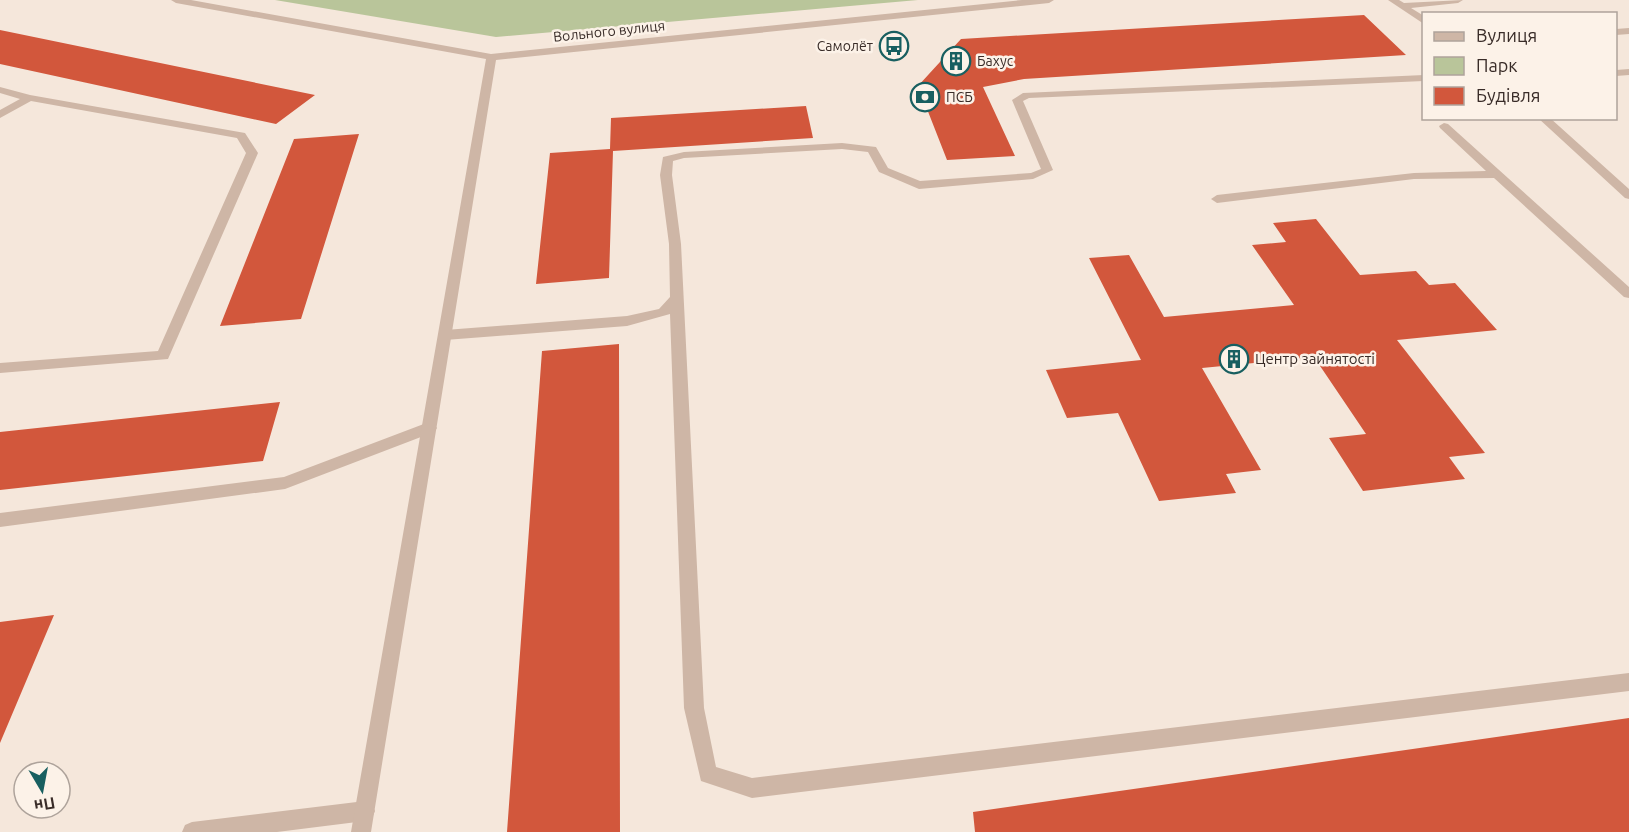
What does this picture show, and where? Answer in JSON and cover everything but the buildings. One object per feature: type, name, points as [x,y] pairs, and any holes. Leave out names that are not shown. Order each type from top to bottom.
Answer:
[{"type":"street","name":"Вольного вулиця","points":[[176,0],[491,57],[1048,0]]},
{"type":"street","points":[[1393,0],[1422,20]]},
{"type":"street","points":[[1404,6],[1458,0]]},
{"type":"street","points":[[361,832],[491,57]]},
{"type":"street","points":[[1422,78],[1026,95],[1017,100],[1047,170],[1033,176],[919,185],[883,170],[872,149],[842,146],[737,150],[667,159],[666,175],[675,244],[694,708],[708,774],[752,788],[1629,682]]},
{"type":"street","points":[[0,90],[28,98],[241,135],[252,153],[163,356],[0,368]]},
{"type":"street","points":[[0,115],[28,98]]},
{"type":"street","points":[[1545,120],[1629,195]]},
{"type":"street","points":[[1444,126],[1629,294]]},
{"type":"street","points":[[1217,199],[1414,176],[1495,174]]},
{"type":"street","points":[[445,335],[627,321],[663,313],[676,300]]},
{"type":"street","points":[[0,520],[285,483],[429,428]]},
{"type":"street","points":[[192,832],[365,811]]},
{"type":"green space","points":[[275,0],[918,0],[496,37]]},
{"type":"place","name":"Самолёт","points":[[894,46]]},
{"type":"place","name":"Бахус","points":[[956,61]]},
{"type":"place","name":"ПСБ","points":[[925,97]]},
{"type":"place","name":"Центр зайнятості","points":[[1234,359]]}]
